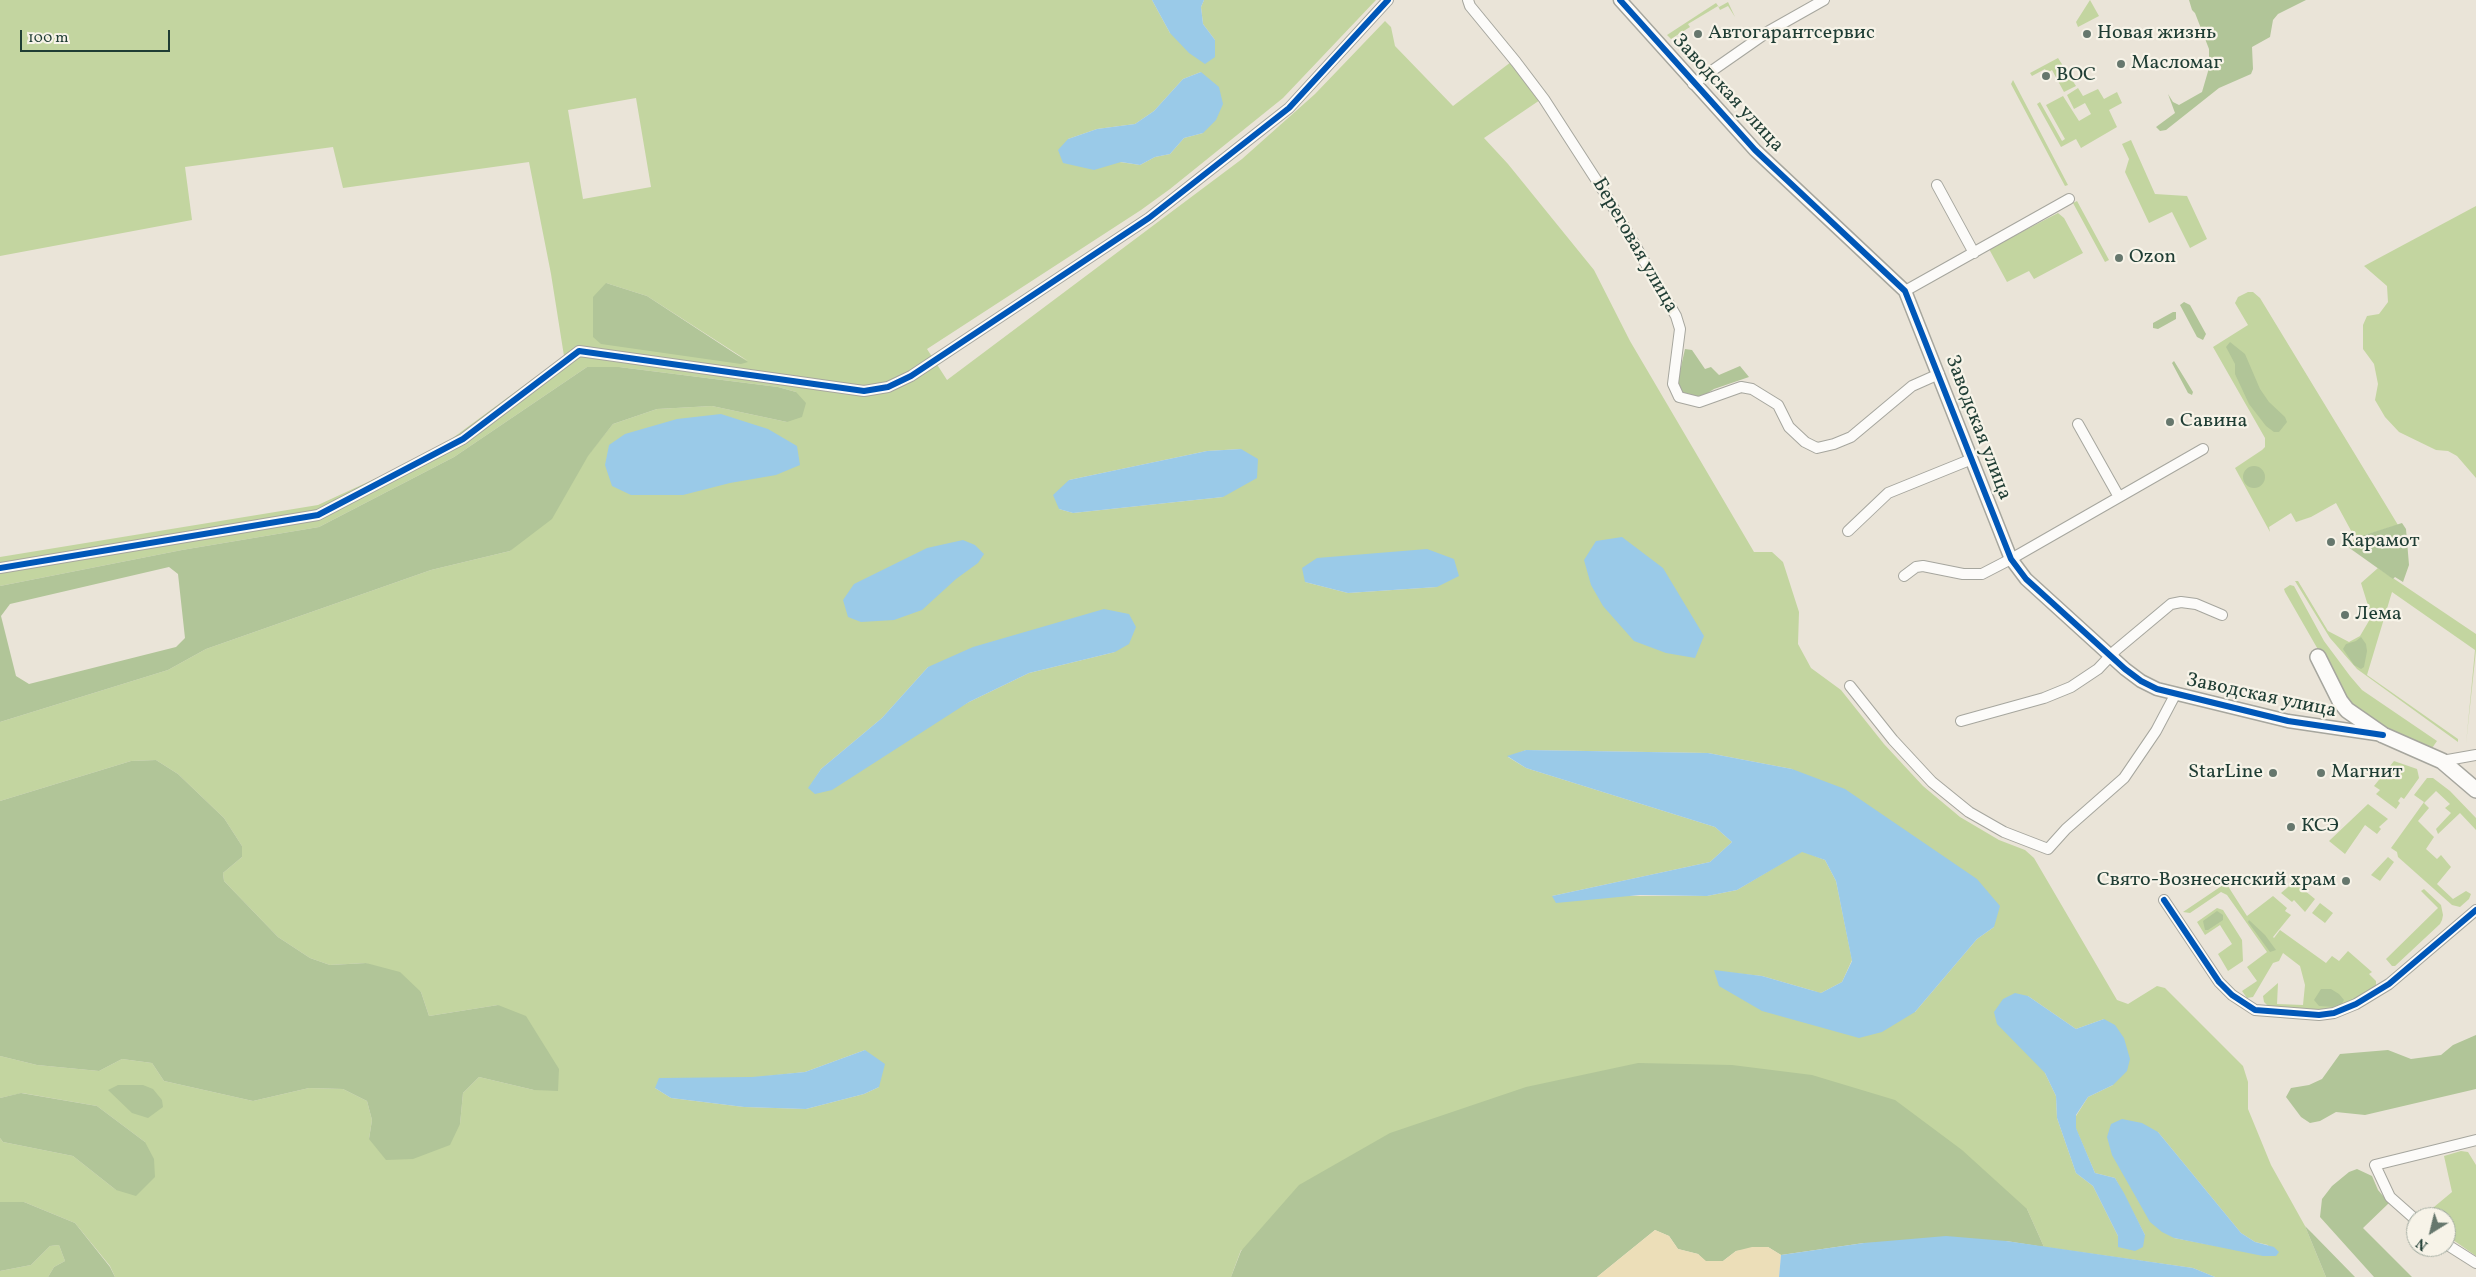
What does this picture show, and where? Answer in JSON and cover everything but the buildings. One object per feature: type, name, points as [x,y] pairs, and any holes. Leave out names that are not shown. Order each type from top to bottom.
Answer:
[{"type":"main road","points":[[2318,657],[2343,706],[2358,719],[2382,735],[2442,760],[2476,790]]},
{"type":"street","points":[[0,568],[318,515],[463,438],[579,351],[864,391],[888,387],[911,376],[1149,218],[1289,108],[1388,0]]},
{"type":"street","name":"Береговая улица","points":[[1468,0],[1470,6],[1544,99],[1606,195],[1676,316],[1680,329],[1673,385],[1679,397],[1699,402],[1741,386],[1752,389],[1778,405],[1789,428],[1805,442],[1817,448],[1851,437],[1869,424],[1912,386],[1939,374]]},
{"type":"street","name":"Заводская улица","points":[[1620,0],[1693,84],[1754,150],[1905,290],[2011,559],[2026,579],[2141,681],[2175,695],[2288,721],[2382,735]]},
{"type":"street","points":[[1693,84],[1769,31],[1824,0]]},
{"type":"street","points":[[1937,185],[1974,253]]},
{"type":"street","points":[[1905,290],[2069,199]]},
{"type":"street","points":[[2078,424],[2119,497]]},
{"type":"street","points":[[1904,576],[1923,566],[1963,574],[1982,574],[2203,449]]},
{"type":"street","points":[[1848,530],[1885,494],[1972,459]]},
{"type":"street","points":[[1961,721],[2044,698],[2071,687],[2098,669],[2171,604],[2181,602],[2196,604],[2222,615]]},
{"type":"street","points":[[1850,686],[1893,740],[1932,782],[1969,812],[2004,832],[2048,850],[2066,829],[2128,772],[2156,731],[2175,695]]},
{"type":"street","points":[[2442,760],[2476,755]]},
{"type":"street","points":[[2164,900],[2219,982],[2249,1008],[2258,1011],[2326,1015],[2356,1004],[2389,984],[2476,910]]},
{"type":"street","points":[[2406,1211],[2390,1197],[2375,1165],[2476,1140]]},
{"type":"street","points":[[2456,1250],[2476,1263]]},
{"type":"green space","points":[[0,0],[1152,0],[1170,33],[1215,40],[1203,24],[1201,7],[1204,0],[1376,0],[1283,98],[1170,189],[1141,210],[927,349],[947,380],[1242,159],[1315,94],[1385,21],[1391,27],[1395,46],[1453,106],[1511,62],[1540,100],[1484,138],[1508,164],[1594,270],[1630,341],[1754,552],[1772,552],[1783,562],[1799,612],[1798,644],[1811,668],[1841,690],[1884,744],[1923,786],[1960,817],[1999,840],[2025,850],[2034,858],[2117,1000],[2128,1004],[2157,986],[2165,988],[2243,1066],[2248,1082],[2248,1109],[2271,1165],[2305,1226],[2326,1277],[2215,1277],[2193,1268],[2044,1247],[2027,1209],[1241,1250],[1231,1277],[115,1277],[110,1266],[75,1223],[24,1202],[0,1202],[0,1138],[3,1142],[73,1156],[116,1190],[145,1142],[97,1106],[22,1093],[0,1098],[0,1056],[37,1065],[99,1071],[122,1059],[152,1063],[164,1081],[253,1101],[309,1088],[343,1089],[367,1101],[372,1120],[369,1139],[460,1124],[463,1093],[479,1077],[534,1090],[498,1005],[429,1016],[421,992],[366,963],[330,965],[310,958],[278,937],[224,881],[223,873],[242,857],[242,846],[224,818],[178,774],[156,760],[131,761],[0,801],[0,722],[168,670],[206,649],[431,570],[510,551],[613,424],[657,409],[712,406],[787,422],[796,392],[778,387],[619,367],[587,367],[454,457],[319,527],[182,550],[0,586],[0,557],[318,505],[435,451],[564,356],[551,274],[529,162],[343,188],[333,147],[185,167],[192,220],[0,256]],"holes":[[[1201,72],[1203,133],[1184,138],[1170,154],[1155,157],[1140,165],[1120,162],[1068,139],[1097,129],[1135,124],[1154,111],[1183,79]],[[636,98],[651,187],[583,199],[568,110]],[[606,283],[647,296],[748,361]],[[1241,449],[1223,497],[1073,513],[1059,509],[1069,480],[1207,451]],[[1305,582],[1437,587],[1348,593]],[[1115,652],[1029,673],[969,702],[809,788],[821,769],[882,718],[928,667]],[[1526,750],[1708,753],[1792,769],[1994,927],[1977,939],[1915,1012],[1821,993],[1842,982],[1852,960],[1836,881],[1825,860],[1802,851],[1737,890],[1707,896],[1552,896],[1710,862],[1732,842],[1715,827],[1526,768],[1508,757]],[[1714,971],[1762,976],[1819,992]],[[2028,996],[2076,1029],[2104,1019],[2113,1085],[2088,1097],[2076,1116],[2076,1129],[2095,1173],[2115,1178],[2145,1235],[2118,1236],[2093,1186],[2076,1173],[2057,1118],[2056,1096],[2045,1073]],[[865,1050],[879,1087],[864,1094],[806,1109],[744,1107],[671,1098],[655,1088],[805,1072]],[[2158,1132],[2241,1233],[2255,1242],[2268,1245],[2270,1256],[2174,1238]]]},
{"type":"green space","points":[[2090,0],[2099,16],[2078,27],[2076,22]]},
{"type":"green space","points":[[2189,0],[2306,0],[2278,14],[2273,20],[2270,37],[2252,47],[2253,69],[2251,74],[2219,88],[2166,130],[2160,131],[2156,127],[2175,113],[2168,94],[2173,102],[2179,105],[2202,92],[2209,68],[2209,49]]},
{"type":"green space","points":[[1728,2],[1735,17],[1728,6],[1720,10],[1718,6],[1688,24],[1690,27],[1671,39],[1667,35],[1716,3],[1719,7]]},
{"type":"green space","points":[[2058,58],[2076,86],[2064,92],[2052,70],[2047,73],[2045,69],[2032,76],[2030,73]]},
{"type":"green space","points":[[2013,80],[2068,185],[2065,186],[2011,84]]},
{"type":"green space","points":[[2078,88],[2083,96],[2098,89],[2104,99],[2117,92],[2122,103],[2109,110],[2117,127],[2081,148],[2076,139],[2061,147],[2037,104],[2040,102],[2062,141],[2065,139],[2046,105],[2063,96],[2079,121],[2091,114],[2085,103],[2074,109],[2067,95]]},
{"type":"green space","points":[[2131,140],[2155,194],[2187,196],[2207,239],[2190,248],[2172,212],[2149,223],[2125,172],[2129,159],[2122,144]]},
{"type":"green space","points":[[2077,201],[2109,260],[2105,262],[2073,203]]},
{"type":"green space","points":[[2476,206],[2476,478],[2457,456],[2448,451],[2436,450],[2399,432],[2385,417],[2375,400],[2378,384],[2374,364],[2363,349],[2363,325],[2367,316],[2379,314],[2388,302],[2387,286],[2364,266]]},
{"type":"green space","points":[[2058,213],[2064,218],[2083,253],[2034,279],[2029,271],[2007,282],[1989,249]]},
{"type":"green space","points":[[606,283],[647,296],[748,362],[741,364],[601,344],[593,337],[593,297]]},
{"type":"green space","points":[[2248,292],[2253,292],[2260,298],[2398,525],[2355,538],[2336,503],[2311,517],[2296,522],[2291,513],[2269,527],[2270,532],[2235,468],[2265,447],[2265,438],[2213,347],[2248,325],[2235,303],[2238,297]]},
{"type":"green space","points":[[2184,302],[2190,305],[2206,334],[2203,340],[2197,337],[2180,305]]},
{"type":"green space","points":[[2176,312],[2176,319],[2158,329],[2153,328],[2153,323]]},
{"type":"green space","points":[[2230,342],[2245,354],[2260,389],[2269,402],[2285,417],[2287,422],[2279,432],[2274,432],[2266,426],[2249,404],[2235,374],[2235,364],[2226,347]]},
{"type":"green space","points":[[1685,349],[1692,350],[1705,369],[1711,367],[1719,375],[1740,366],[1749,377],[1714,389],[1698,399],[1684,396],[1678,389],[1678,380]]},
{"type":"green space","points":[[2174,361],[2193,392],[2192,395],[2188,393],[2172,363]]},
{"type":"green space","points":[[587,367],[619,367],[778,387],[796,392],[806,403],[802,417],[787,422],[712,406],[657,409],[613,424],[588,456],[552,519],[510,551],[431,570],[206,649],[168,670],[0,722],[0,586],[182,550],[319,527],[454,457]],"holes":[[[169,567],[178,574],[185,638],[176,647],[29,684],[16,676],[1,616],[10,604]]]},
{"type":"green space","points":[[2254,466],[2262,469],[2265,477],[2262,485],[2254,488],[2246,485],[2243,477],[2246,469]]},
{"type":"green space","points":[[2402,523],[2406,529],[2409,565],[2403,582],[2395,577],[2393,579],[2348,547],[2355,538]]},
{"type":"green space","points":[[2378,568],[2476,634],[2476,650],[2466,744],[2475,650],[2392,592],[2367,675],[2458,739],[2458,742],[2357,669],[2330,638],[2295,581],[2298,581],[2328,631],[2349,642],[2360,636],[2373,614],[2370,612],[2361,583]]},
{"type":"green space","points":[[2290,585],[2294,586],[2324,641],[2350,676],[2362,690],[2437,741],[2430,751],[2392,733],[2351,707],[2285,592],[2284,589]]},
{"type":"green space","points":[[2361,637],[2366,644],[2367,651],[2364,667],[2361,669],[2354,665],[2343,649],[2346,644],[2356,641]]},
{"type":"green space","points":[[156,760],[178,774],[224,818],[242,846],[242,857],[223,873],[224,881],[278,937],[310,958],[330,965],[366,963],[400,972],[421,992],[429,1016],[498,1005],[526,1016],[559,1069],[558,1091],[534,1090],[479,1077],[463,1093],[460,1124],[450,1145],[413,1159],[386,1160],[369,1139],[372,1120],[367,1101],[343,1089],[309,1088],[253,1101],[164,1081],[152,1063],[122,1059],[99,1071],[37,1065],[0,1056],[0,801],[131,761]]},
{"type":"green space","points":[[2394,761],[2417,769],[2419,778],[2404,799],[2401,797],[2398,801],[2400,803],[2396,809],[2376,794],[2380,790],[2374,786]]},
{"type":"green space","points":[[2427,778],[2433,778],[2450,791],[2476,818],[2476,830],[2460,813],[2438,834],[2436,829],[2451,813],[2445,808],[2450,804],[2436,791],[2424,803],[2429,808],[2418,821],[2434,837],[2426,849],[2437,859],[2441,855],[2451,867],[2437,884],[2453,899],[2466,891],[2471,894],[2469,899],[2460,907],[2452,905],[2398,857],[2397,852],[2391,848],[2424,802],[2414,795]]},
{"type":"green space","points":[[2368,804],[2388,819],[2379,827],[2381,829],[2377,834],[2365,825],[2345,854],[2329,841]]},
{"type":"green space","points":[[2388,857],[2394,862],[2380,881],[2371,875]]},
{"type":"green space","points":[[2294,882],[2315,899],[2305,912],[2294,900],[2292,902],[2281,893]]},
{"type":"green space","points":[[2226,883],[2247,916],[2273,896],[2287,908],[2285,911],[2291,915],[2274,938],[2280,930],[2326,963],[2332,956],[2339,961],[2348,951],[2372,972],[2369,974],[2376,981],[2376,987],[2360,998],[2335,1010],[2323,1011],[2268,1006],[2264,1002],[2263,996],[2278,983],[2277,1004],[2303,1005],[2305,985],[2300,966],[2283,953],[2279,961],[2273,963],[2253,997],[2247,998],[2242,991],[2257,981],[2247,967],[2267,952],[2227,895],[2221,892],[2190,913],[2183,912]]},
{"type":"green space","points":[[2424,889],[2441,905],[2442,920],[2395,966],[2392,966],[2386,959],[2438,908],[2421,891]]},
{"type":"green space","points":[[2320,903],[2333,913],[2325,923],[2312,913]]},
{"type":"green space","points":[[2217,908],[2223,910],[2242,940],[2243,961],[2228,971],[2218,954],[2232,944],[2220,925],[2205,935],[2197,922]]},
{"type":"green space","points":[[2217,911],[2223,915],[2223,920],[2205,930],[2203,921]]},
{"type":"green space","points":[[2249,920],[2265,935],[2276,950],[2270,952],[2248,922]]},
{"type":"green space","points":[[2321,989],[2331,989],[2339,994],[2344,1000],[2341,1005],[2334,1007],[2319,1006],[2314,1000]]},
{"type":"green space","points":[[2476,1035],[2476,1089],[2365,1115],[2336,1112],[2320,1121],[2310,1123],[2301,1117],[2286,1097],[2291,1088],[2309,1085],[2322,1079],[2340,1054],[2388,1050],[2411,1059],[2441,1055],[2453,1045]]},
{"type":"green space","points":[[1638,1063],[1732,1065],[1812,1075],[1895,1100],[1962,1150],[2027,1209],[2044,1247],[2006,1241],[1864,1243],[1781,1255],[1768,1247],[1736,1251],[1723,1261],[1705,1261],[1698,1254],[1678,1249],[1669,1236],[1655,1230],[1597,1277],[1231,1277],[1241,1251],[1299,1185],[1390,1133],[1526,1087]]},
{"type":"green space","points":[[118,1085],[143,1085],[153,1089],[162,1100],[163,1107],[148,1118],[132,1113],[108,1090]]},
{"type":"green space","points":[[21,1093],[97,1106],[145,1142],[154,1159],[155,1177],[136,1196],[116,1190],[73,1156],[3,1142],[0,1138],[0,1098]]},
{"type":"green space","points":[[2461,1151],[2468,1152],[2476,1165],[2476,1256],[2456,1242],[2456,1207],[2434,1207],[2452,1192],[2444,1156]]},
{"type":"green space","points":[[2357,1169],[2372,1176],[2378,1190],[2389,1203],[2363,1228],[2412,1277],[2374,1277],[2320,1217],[2322,1199],[2332,1186],[2349,1172]]},
{"type":"green space","points":[[0,1202],[24,1202],[75,1223],[110,1267],[115,1277],[48,1277],[54,1267],[65,1261],[59,1245],[50,1246],[31,1265],[0,1271]]},
{"type":"green space","points":[[2305,1226],[2312,1233],[2355,1277],[2326,1277]]},
{"type":"green space","points":[[59,1245],[65,1261],[54,1267],[48,1277],[0,1277],[0,1271],[31,1265],[50,1246]]},
{"type":"sand","points":[[1655,1230],[1669,1236],[1678,1249],[1698,1254],[1706,1261],[1723,1261],[1736,1251],[1752,1247],[1768,1247],[1781,1255],[1779,1277],[1597,1277]]},
{"type":"water","points":[[1152,0],[1204,0],[1201,7],[1203,24],[1215,40],[1215,57],[1205,64],[1189,53],[1170,33]]},
{"type":"water","points":[[1201,72],[1219,87],[1223,104],[1216,120],[1203,133],[1184,138],[1170,154],[1155,157],[1140,165],[1121,162],[1094,170],[1063,163],[1058,150],[1068,139],[1097,129],[1135,124],[1154,111],[1183,79]]},
{"type":"water","points":[[721,414],[768,429],[797,446],[800,465],[776,475],[730,483],[683,495],[631,495],[612,486],[605,465],[609,445],[625,434],[677,419]]},
{"type":"water","points":[[1241,449],[1258,459],[1257,478],[1223,497],[1073,513],[1059,509],[1053,495],[1069,480],[1207,451]]},
{"type":"water","points":[[1622,537],[1663,568],[1704,636],[1695,658],[1666,653],[1634,641],[1603,606],[1591,585],[1584,560],[1596,541]]},
{"type":"water","points":[[963,540],[975,545],[984,554],[978,563],[956,579],[922,610],[894,620],[861,622],[848,617],[843,600],[854,584],[927,548]]},
{"type":"water","points":[[1427,549],[1454,559],[1459,576],[1437,587],[1348,593],[1305,582],[1302,568],[1317,558]]},
{"type":"water","points":[[1104,609],[1129,614],[1136,627],[1129,644],[1115,652],[1029,673],[969,702],[832,790],[815,794],[808,788],[821,769],[882,718],[928,667],[973,647]]},
{"type":"water","points":[[1526,750],[1708,753],[1792,769],[1845,789],[1977,879],[2000,906],[1994,927],[1977,939],[1915,1012],[1882,1032],[1859,1038],[1762,1011],[1719,986],[1714,970],[1762,976],[1821,993],[1842,982],[1852,961],[1836,881],[1825,860],[1802,852],[1737,890],[1707,896],[1640,895],[1556,903],[1552,896],[1710,862],[1732,842],[1715,827],[1526,768],[1507,756]]},
{"type":"water","points":[[2015,993],[2028,996],[2076,1029],[2104,1019],[2115,1025],[2124,1038],[2130,1059],[2127,1071],[2113,1085],[2088,1097],[2076,1115],[2076,1128],[2095,1173],[2115,1178],[2145,1235],[2143,1247],[2135,1251],[2118,1247],[2118,1236],[2093,1186],[2076,1173],[2057,1118],[2056,1096],[2045,1073],[1997,1024],[1994,1012],[2003,999]]},
{"type":"water","points":[[865,1050],[885,1064],[879,1087],[864,1094],[806,1109],[744,1107],[671,1098],[655,1088],[659,1078],[752,1077],[805,1072]]},
{"type":"water","points":[[2122,1119],[2142,1123],[2158,1132],[2241,1233],[2255,1242],[2274,1247],[2279,1252],[2276,1256],[2263,1256],[2174,1238],[2162,1232],[2150,1222],[2112,1155],[2107,1137],[2111,1124]]},
{"type":"water","points":[[1946,1236],[2006,1241],[2193,1268],[2215,1277],[1779,1277],[1781,1255],[1864,1243]]},
{"type":"cycle path","points":[[0,568],[318,515],[463,439],[579,351],[864,391],[888,387],[911,376],[1149,218],[1289,108],[1388,0]]},
{"type":"cycle path","points":[[1620,0],[1755,150],[1905,291],[2011,559],[2026,579],[2125,669],[2141,681],[2157,689],[2288,721],[2383,735]]},
{"type":"cycle path","points":[[2164,900],[2219,982],[2232,995],[2255,1010],[2319,1015],[2334,1013],[2356,1004],[2389,984],[2476,910]]},
{"type":"place","name":"Автогарантсервис","points":[[1698,34]]},
{"type":"place","name":"Новая жизнь","points":[[2087,34]]},
{"type":"place","name":"Масломаг","points":[[2121,64]]},
{"type":"place","name":"ВОС","points":[[2046,76]]},
{"type":"place","name":"Ozon","points":[[2119,258]]},
{"type":"place","name":"Савина","points":[[2170,422]]},
{"type":"place","name":"Карамот","points":[[2331,542]]},
{"type":"place","name":"Лема","points":[[2345,615]]},
{"type":"place","name":"StarLine","points":[[2273,773]]},
{"type":"place","name":"Магнит","points":[[2321,773]]},
{"type":"place","name":"КСЭ","points":[[2291,827]]},
{"type":"place","name":"Свято-Вознесенский храм","points":[[2346,881]]}]
